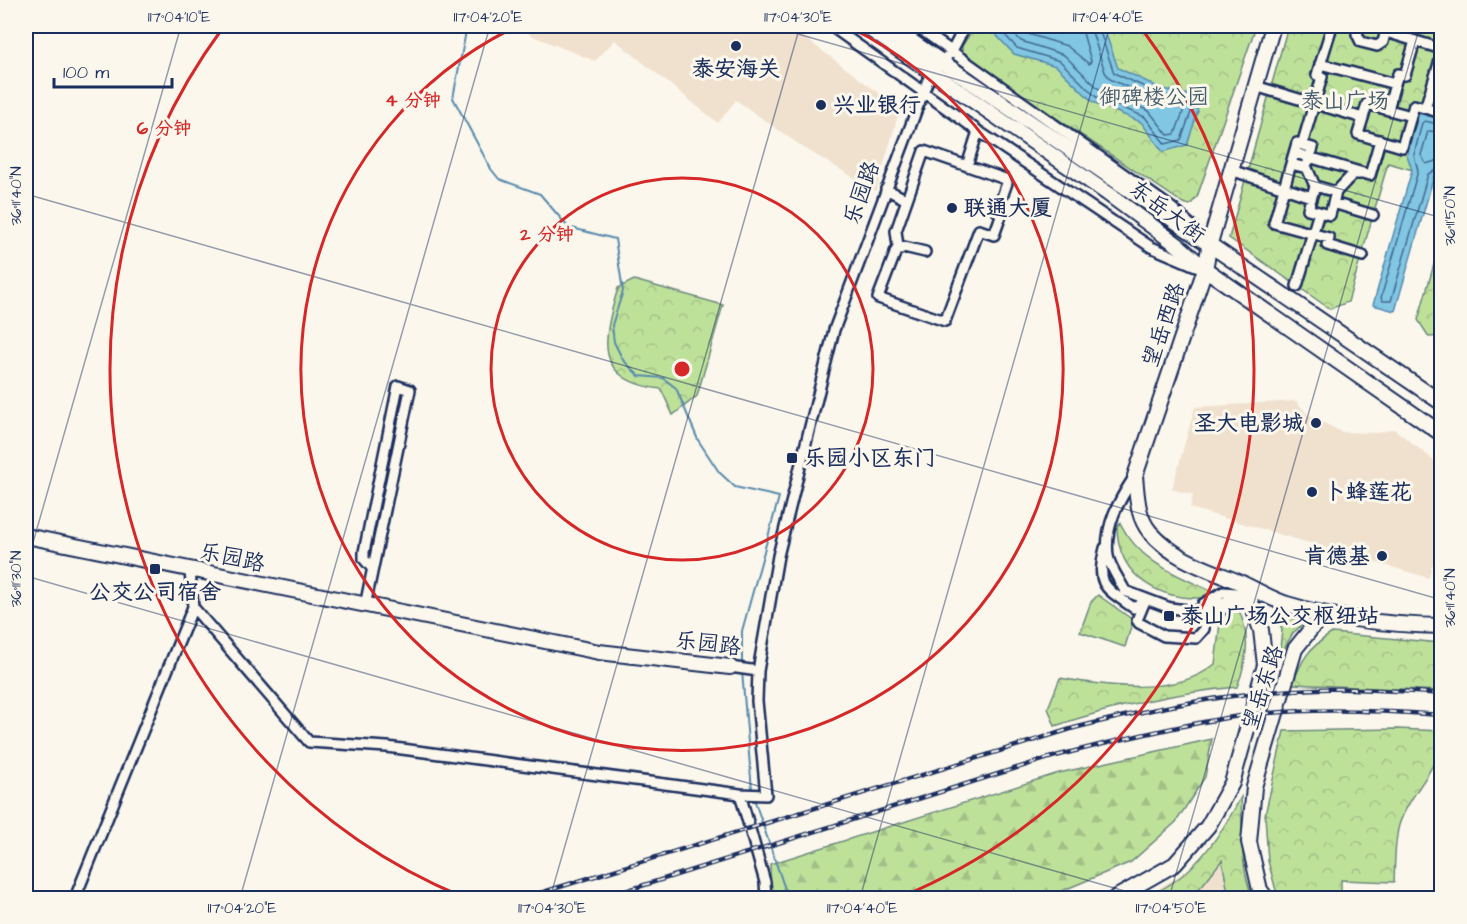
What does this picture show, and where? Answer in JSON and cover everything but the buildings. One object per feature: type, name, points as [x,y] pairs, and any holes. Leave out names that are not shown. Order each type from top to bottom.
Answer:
[{"type":"main road","name":"东岳大街","points":[[865,26],[1107,193],[1179,246],[1224,283],[1442,434]]},
{"type":"main road","name":"东岳大街","points":[[889,26],[1442,403]]},
{"type":"main road","name":"望岳西路","points":[[1273,26],[1210,243],[1205,269],[1135,476],[1138,509],[1149,531],[1171,550],[1203,570],[1251,590],[1323,614]]},
{"type":"main road","name":"乐园路","points":[[26,536],[599,652],[730,667]]},
{"type":"main road","points":[[1115,898],[1175,864],[1208,826],[1232,783],[1266,665],[1261,630],[1251,590]]},
{"type":"main road","points":[[1323,614],[1416,626],[1442,626]]},
{"type":"main road","name":"望岳东路","points":[[1266,898],[1260,890],[1249,842],[1254,787],[1296,649],[1323,614]]},
{"type":"main road","points":[[1232,783],[1254,787]]},
{"type":"street","points":[[831,26],[924,90],[978,131],[1150,247],[1205,269]]},
{"type":"street","points":[[916,26],[1173,209],[1210,243]]},
{"type":"street","points":[[952,51],[965,26]]},
{"type":"street","points":[[1302,145],[1322,77],[1317,75],[1332,26]]},
{"type":"street","points":[[1360,26],[1357,34],[1361,42],[1377,46],[1383,42],[1386,29],[1442,49]]},
{"type":"street","points":[[1388,110],[1398,74],[1404,75],[1415,41]]},
{"type":"street","name":"乐园路","points":[[730,667],[755,670],[778,556],[834,330],[924,90],[932,72],[952,51]]},
{"type":"street","points":[[1425,108],[1442,54]]},
{"type":"street","points":[[1320,64],[1395,84]]},
{"type":"street","points":[[1255,86],[1363,118]]},
{"type":"street","points":[[1411,116],[1367,104],[1358,134],[1402,147],[1411,116],[1414,105],[1442,113]]},
{"type":"street","points":[[967,166],[978,131]]},
{"type":"street","points":[[1370,175],[1380,141]]},
{"type":"street","points":[[1363,256],[1327,245],[1329,238],[1274,222],[1297,143],[1313,148],[1306,168],[1315,186],[1308,209],[1330,215],[1336,192],[1353,174],[1370,175]]},
{"type":"street","points":[[924,151],[1005,179],[1007,183],[998,211],[1002,213],[994,235],[978,230],[945,321],[878,298],[896,252],[896,231],[907,200],[924,151]]},
{"type":"street","points":[[1294,153],[1370,175]]},
{"type":"street","points":[[1291,164],[1306,168]]},
{"type":"street","points":[[1231,170],[1284,190],[1311,197]]},
{"type":"street","points":[[1315,186],[1336,192]]},
{"type":"street","points":[[886,189],[907,200]]},
{"type":"street","points":[[1333,204],[1373,215]]},
{"type":"street","points":[[1297,286],[1319,212]]},
{"type":"street","points":[[896,252],[904,247],[925,252]]},
{"type":"street","points":[[365,606],[371,567],[410,390],[398,386],[363,552],[364,559],[371,567]]},
{"type":"street","points":[[1135,476],[1119,500],[1099,571],[1106,589],[1134,608],[1145,601]]},
{"type":"street","points":[[1109,531],[1108,558],[1125,591],[1145,601],[1170,609],[1203,612],[1251,590]]},
{"type":"street","points":[[75,898],[193,607],[190,571]]},
{"type":"street","points":[[1145,601],[1137,620],[1164,636],[1196,638],[1204,629],[1203,612]]},
{"type":"street","points":[[193,607],[309,742],[387,747],[766,795],[755,670]]},
{"type":"street","points":[[744,794],[766,898]]},
{"type":"shaded area","points":[[522,26],[789,26],[900,109],[876,191],[804,148],[736,100],[718,123],[615,40],[595,61],[530,35]]},
{"type":"shaded area","name":"卜蜂莲花","points":[[1296,401],[1308,415],[1342,432],[1376,433],[1394,429],[1441,466],[1441,567],[1432,565],[1429,578],[1190,508],[1193,495],[1172,489],[1195,407]]},
{"type":"shaded area","points":[[1241,797],[1241,843],[1247,884],[1253,898],[1143,898],[1188,870],[1218,840]]},
{"type":"green space","name":"御碑楼公园","points":[[975,26],[1256,26],[1197,197],[1190,205],[1183,203],[962,55],[962,46]]},
{"type":"green space","name":"泰山广场","points":[[1288,26],[1441,26],[1441,178],[1388,163],[1348,302],[1330,309],[1229,238]]},
{"type":"green space","points":[[1441,240],[1441,336],[1429,337],[1418,320]]},
{"type":"green space","points":[[634,280],[723,305],[697,396],[673,415],[661,389],[639,384],[623,377],[613,367],[608,355],[609,324],[618,288]]},
{"type":"green space","points":[[1120,523],[1138,549],[1149,558],[1173,573],[1215,593],[1213,597],[1177,596],[1147,584],[1135,574],[1126,561],[1119,545],[1117,527]]},
{"type":"green space","points":[[1098,595],[1133,620],[1125,647],[1080,632],[1091,602]]},
{"type":"green space","points":[[1237,606],[1246,637],[1246,656],[1237,687],[1144,701],[1055,726],[1048,708],[1060,678],[1098,684],[1140,686],[1181,681],[1199,674],[1215,664],[1221,615]]},
{"type":"green space","points":[[1277,614],[1305,622],[1293,633],[1279,658],[1282,630]]},
{"type":"green space","points":[[1332,633],[1441,643],[1441,691],[1293,684],[1307,654]]},
{"type":"green space","points":[[1397,729],[1441,731],[1437,756],[1400,822],[1394,882],[1341,880],[1341,898],[1278,898],[1268,861],[1265,815],[1284,731]]},
{"type":"green space","points":[[1212,739],[1205,777],[1176,822],[1131,862],[1045,898],[771,898],[770,864],[1059,773]]},
{"type":"green space","points":[[1241,797],[1244,861],[1253,898],[1229,898],[1222,860],[1197,891],[1190,895],[1173,898],[1143,898],[1175,881],[1201,857],[1223,828]]},
{"type":"water","points":[[999,26],[1103,26],[1118,68],[1160,88],[1192,96],[1198,111],[1187,145],[1163,152],[1141,122],[1093,102],[1056,66],[1014,54],[997,36]]},
{"type":"water","points":[[1419,113],[1441,119],[1441,171],[1434,176],[1395,311],[1373,305],[1412,170],[1407,155]]},
{"type":"waterway","points":[[467,26],[453,98],[491,169],[499,179],[540,194],[568,227],[615,239],[623,291],[612,325],[614,342],[623,360],[639,376],[663,378],[676,388],[698,440],[719,472],[735,487],[779,497],[742,631],[742,665]]},
{"type":"waterway","points":[[742,671],[752,790]]},
{"type":"waterway","points":[[754,799],[788,898]]},
{"type":"railway","points":[[524,898],[1074,728],[1134,714],[1225,697],[1287,690],[1349,689],[1442,694]]},
{"type":"railway","points":[[603,898],[1052,757],[1160,731],[1226,718],[1280,712],[1361,711],[1442,715]]},
{"type":"place","name":"泰安海关","points":[[736,46]]},
{"type":"place","name":"兴业银行","points":[[821,105]]},
{"type":"place","name":"联通大厦","points":[[952,208]]},
{"type":"place","name":"圣大电影城","points":[[1316,423]]},
{"type":"place","name":"乐园小区东门","points":[[792,458]]},
{"type":"place","name":"卜蜂莲花","points":[[1312,492]]},
{"type":"place","name":"肯德基","points":[[1382,556]]},
{"type":"place","name":"公交公司宿舍","points":[[155,569]]},
{"type":"place","name":"泰山广场公交枢纽站","points":[[1169,616]]}]
